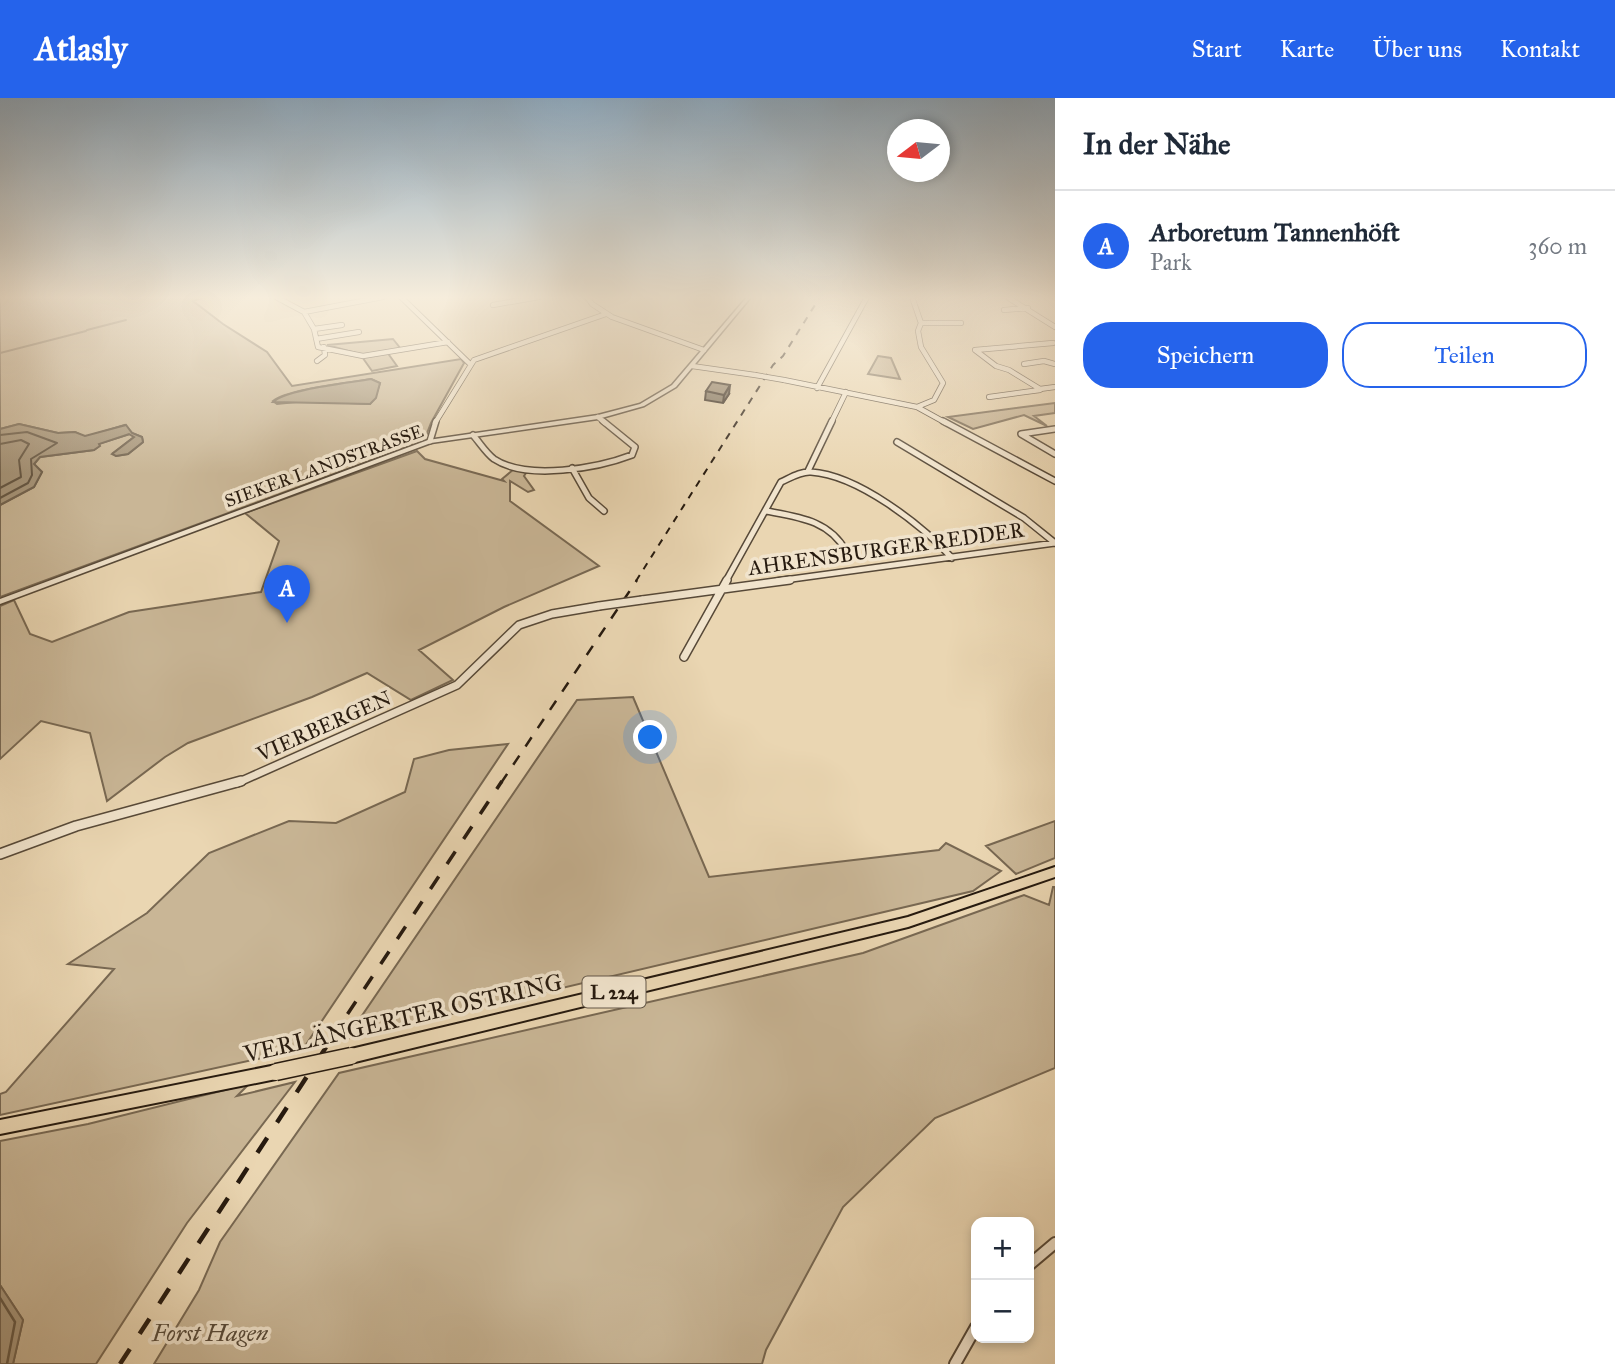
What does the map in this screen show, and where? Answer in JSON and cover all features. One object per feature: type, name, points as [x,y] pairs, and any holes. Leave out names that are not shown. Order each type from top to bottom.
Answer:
[{"type":"main road","name":"VERLÄNGERTER OSTRING","points":[[0,1127],[351,1056],[908,922],[1055,872]]},
{"type":"street","points":[[317,361],[324,356]]},
{"type":"street","points":[[462,356],[470,364]]},
{"type":"street","points":[[430,441],[431,430],[439,414],[470,364],[484,356]]},
{"type":"street","name":"SIEKER LANDSTRASSE","points":[[0,602],[430,441],[598,417],[657,398],[674,386],[699,356]]},
{"type":"street","points":[[817,388],[835,356]]},
{"type":"street","points":[[917,407],[934,400],[943,383],[927,356]]},
{"type":"street","points":[[983,356],[1040,389]]},
{"type":"street","points":[[1024,364],[1044,361],[1055,363]]},
{"type":"street","points":[[692,366],[784,380],[917,407],[1055,481]]},
{"type":"street","points":[[989,397],[1055,387]]},
{"type":"street","points":[[808,471],[846,392]]},
{"type":"street","points":[[473,435],[487,455],[500,463],[529,468],[572,468],[625,458],[635,451],[630,441],[598,417]]},
{"type":"street","points":[[1055,429],[1021,435],[1055,454]]},
{"type":"street","points":[[897,442],[1024,517],[1055,543]]},
{"type":"street","points":[[572,468],[589,498],[604,511]]},
{"type":"street","points":[[721,590],[781,482],[808,471],[830,475],[881,501],[929,534],[953,558]]},
{"type":"street","points":[[766,511],[823,523],[844,544],[846,551],[841,553]]},
{"type":"street","name":"AHRENSBURGER REDDER","points":[[642,600],[1055,543]]},
{"type":"street","name":"AHRENSBURGER REDDER","points":[[684,657],[721,590]]},
{"type":"street","name":"VIERBERGEN","points":[[0,854],[76,826],[245,780],[468,679],[513,629],[539,618],[642,600]]},
{"type":"street","points":[[1034,1261],[1055,1243]]},
{"type":"street","points":[[955,1364],[971,1336]]},
{"type":"green space","points":[[0,356],[270,356],[292,386],[461,359],[464,363],[424,441],[0,597],[0,505],[34,487],[42,472],[34,464],[40,457],[94,450],[98,444],[130,434],[134,437],[113,453],[116,456],[128,454],[143,442],[142,437],[132,433],[125,425],[85,437],[75,432],[58,433],[19,424],[0,429]],"holes":[[[371,379],[380,383],[370,404],[306,401],[277,404],[273,401],[291,393]]]},
{"type":"green space","points":[[361,356],[390,356],[397,366],[372,371]]},
{"type":"green space","points":[[878,356],[891,358],[900,379],[868,374]]},
{"type":"green space","points":[[1055,403],[1055,413],[1034,416],[1047,426],[1024,415],[973,429],[948,417]]},
{"type":"green space","points":[[417,451],[425,459],[504,481],[502,479],[514,469],[528,470],[524,476],[534,490],[528,492],[510,481],[510,501],[599,566],[504,607],[419,650],[453,680],[411,700],[367,673],[312,697],[188,743],[107,801],[90,733],[41,721],[0,759],[0,606],[14,600],[30,634],[52,642],[129,612],[261,592],[279,541],[245,513]]},
{"type":"green space","points":[[633,697],[709,877],[939,850],[946,843],[1001,871],[973,891],[346,1039],[577,700]]},
{"type":"green space","points":[[508,744],[303,1049],[0,1115],[0,1094],[6,1092],[114,969],[68,964],[147,913],[209,853],[289,821],[336,823],[405,792],[414,759],[449,750]]},
{"type":"green space","points":[[1055,821],[1055,858],[1016,874],[986,846]]},
{"type":"green space","name":"Forst Hagen","points":[[1053,887],[1055,1068],[935,1118],[843,1207],[766,1350],[762,1364],[154,1364],[199,1290],[220,1242],[339,1073],[863,953],[1024,895],[1049,905]]},
{"type":"green space","points":[[295,1082],[187,1223],[96,1364],[13,1364],[23,1320],[0,1285],[0,1141],[88,1124],[249,1084],[237,1096]]},
{"type":"water","points":[[371,379],[380,383],[376,398],[370,404],[273,402],[291,393]]},
{"type":"water","points":[[19,424],[58,433],[75,432],[85,436],[126,425],[132,433],[142,437],[143,442],[128,454],[116,456],[112,454],[134,437],[129,434],[99,444],[94,450],[40,457],[34,464],[42,472],[34,487],[0,505],[0,429]]},
{"type":"water","points":[[0,1285],[23,1320],[13,1364],[0,1364]]},
{"type":"building","points":[[712,382],[730,385],[724,395],[706,391]]},
{"type":"railway","points":[[636,581],[773,365],[783,356]]},
{"type":"railway","points":[[501,783],[637,580]]},
{"type":"railway","points":[[331,1039],[502,781]]},
{"type":"railway","points":[[120,1364],[332,1038]]},
{"type":"place","name":"Arboretum Tannenhöft","points":[[287,623]]}]
